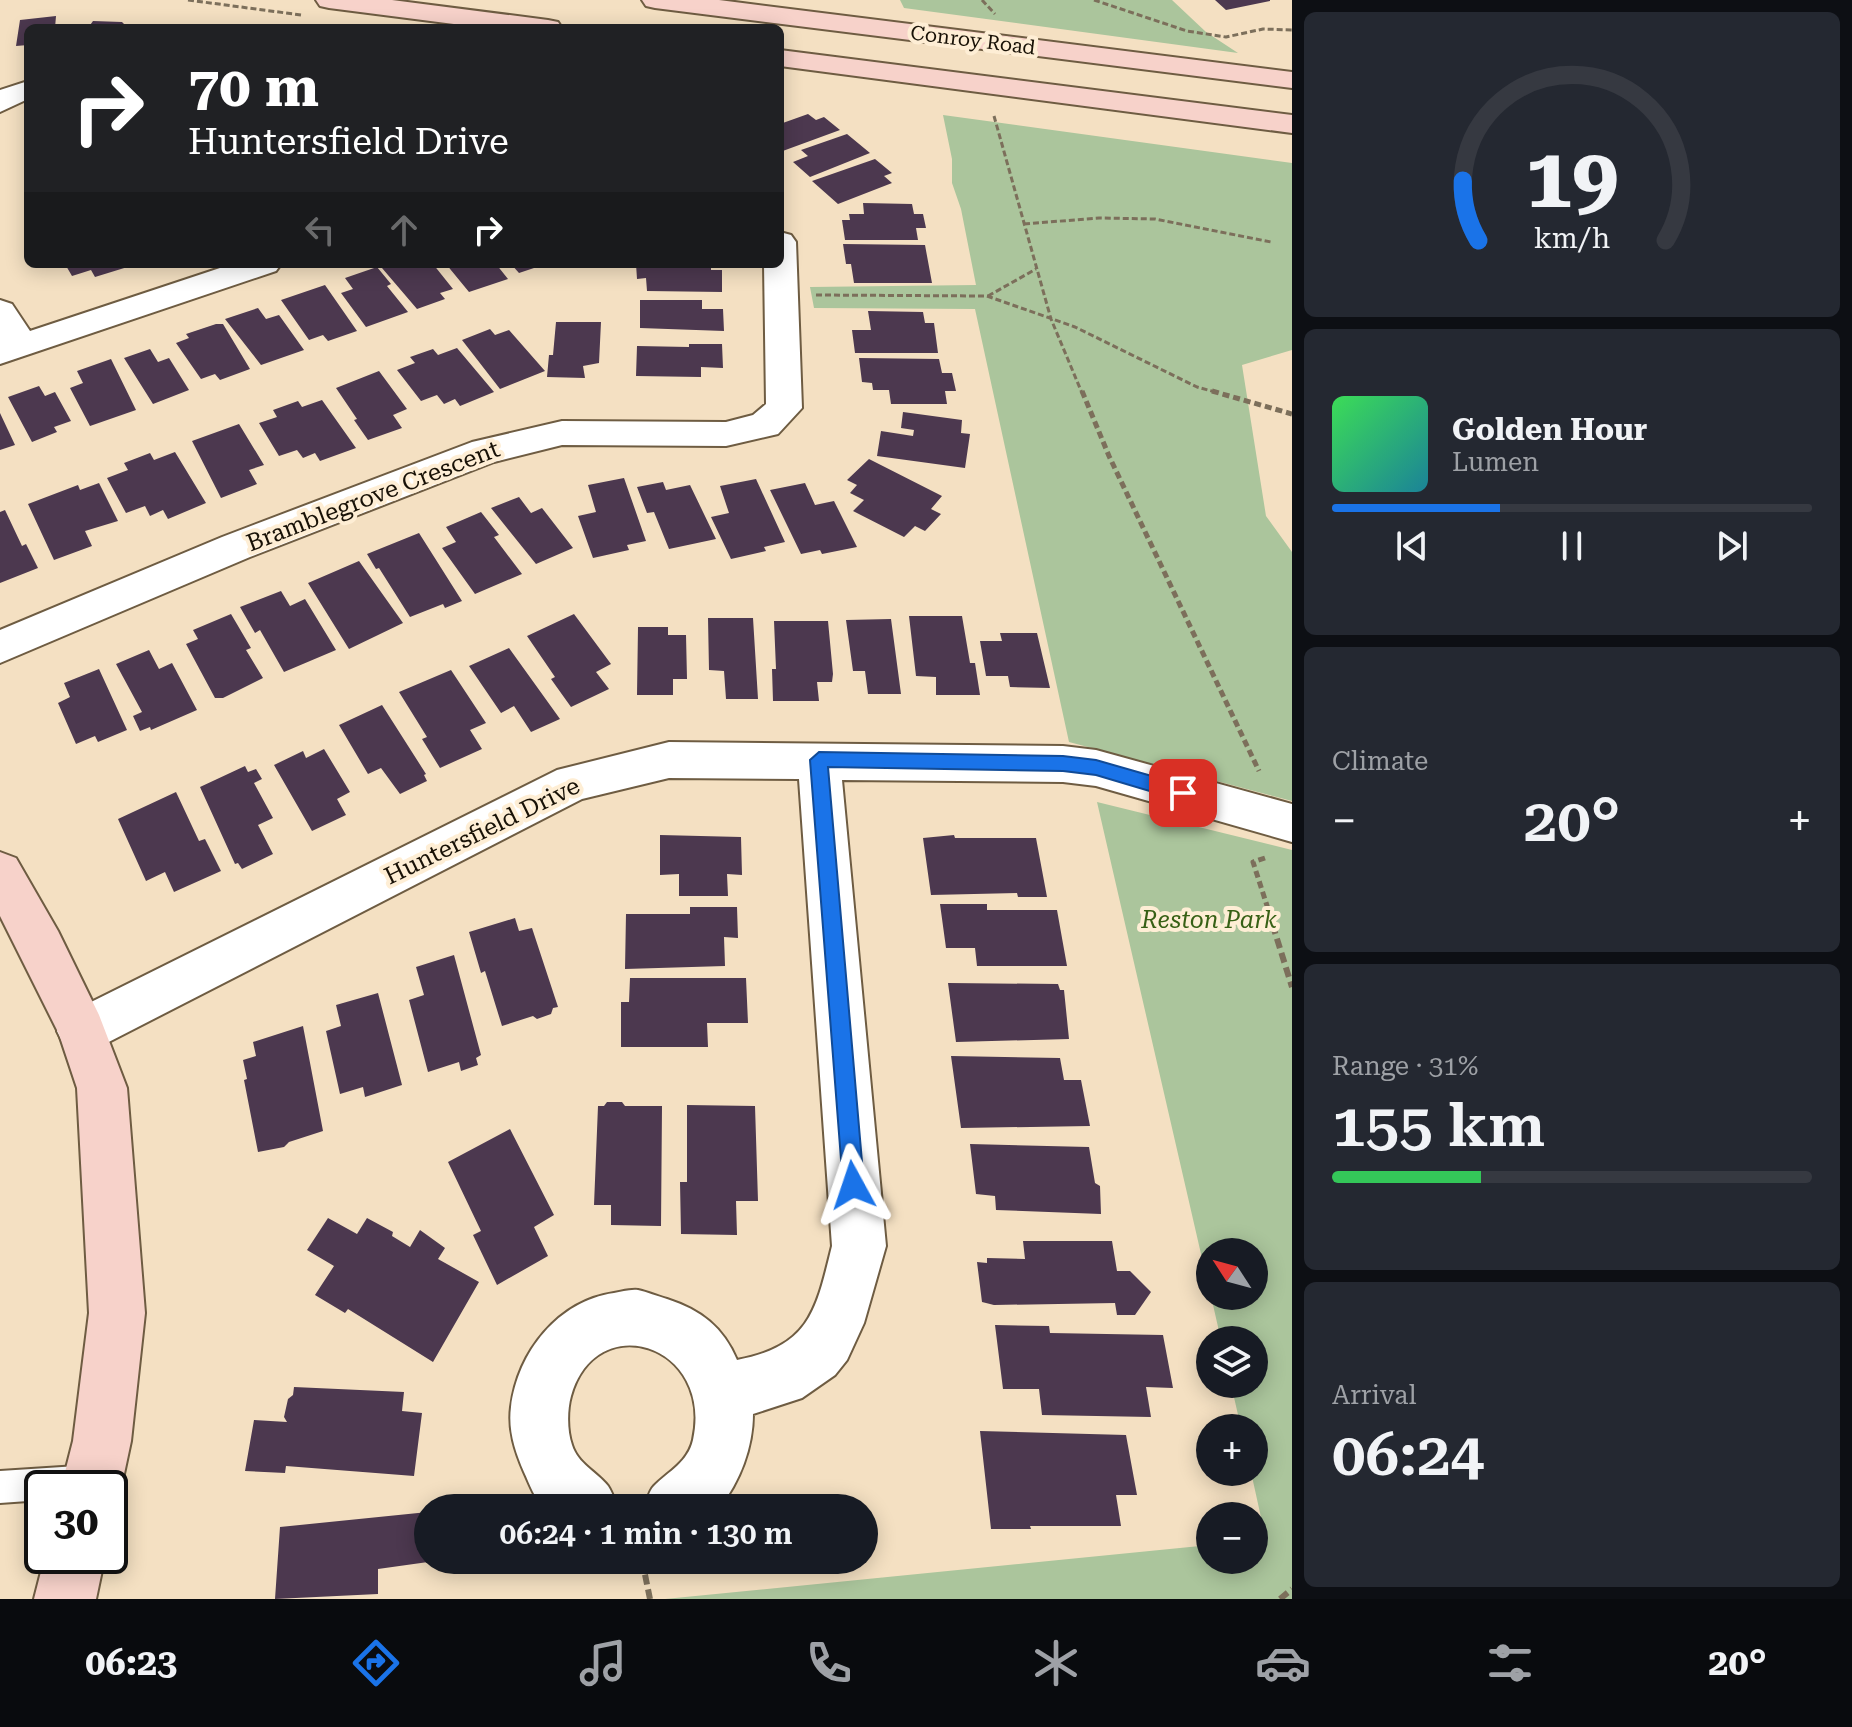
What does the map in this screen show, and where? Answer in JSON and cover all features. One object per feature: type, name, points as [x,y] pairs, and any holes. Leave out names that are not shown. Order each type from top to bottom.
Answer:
[{"type":"main road","points":[[329,0],[517,24]]},
{"type":"main road","name":"Conroy Road","points":[[655,0],[1292,80]]},
{"type":"main road","name":"Conroy Road","points":[[784,59],[1292,124]]},
{"type":"main road","points":[[0,872],[41,946],[82,1031],[102,1088],[117,1313],[102,1441],[95,1470]]},
{"type":"main road","points":[[65,1599],[71,1574]]},
{"type":"street","points":[[0,103],[24,91]]},
{"type":"street","points":[[0,311],[11,349],[253,268]]},
{"type":"street","name":"Bramblegrove Crescent","points":[[0,647],[236,547],[485,451],[562,433],[726,434],[765,425],[784,408],[781,268]]},
{"type":"street","name":"Huntersfield Drive","points":[[82,1031],[572,783],[669,760],[1063,764],[1096,768],[1292,823]]},
{"type":"street","points":[[722,1392],[782,1378],[816,1358],[845,1307],[859,1246],[819,760]]},
{"type":"street","points":[[569,1494],[550,1470],[539,1436],[539,1401],[550,1367],[570,1341],[598,1323],[628,1316],[659,1320],[687,1335],[709,1360],[722,1392],[725,1422],[719,1452],[707,1478],[692,1494]]},
{"type":"lane","points":[[0,1487],[24,1486]]},
{"type":"path","points":[[1094,0],[1165,26],[1226,37],[1263,29],[1292,30]]},
{"type":"path","points":[[994,107],[994,124],[1008,158],[1051,319],[1109,456],[1256,770],[1270,774]]},
{"type":"path","points":[[1024,224],[1089,217],[1174,221],[1271,242]]},
{"type":"path","points":[[987,296],[1036,269]]},
{"type":"path","points":[[782,294],[987,296],[1075,327],[1197,387],[1292,414]]},
{"type":"path","points":[[1266,858],[1253,862],[1292,987]]},
{"type":"path","points":[[645,1574],[650,1599]]},
{"type":"path","points":[[1280,1599],[1292,1589]]},
{"type":"green space","points":[[900,0],[1172,0],[1206,32],[1238,53],[904,8]]},
{"type":"green space","points":[[943,115],[1292,163],[1292,350],[1242,365],[1266,516],[1292,552],[1292,801],[1069,742],[975,309],[814,308],[810,287],[976,285],[961,209],[952,183],[952,159]]},
{"type":"green space","name":"Reston Park","points":[[1097,802],[1292,850],[1292,1599],[665,1599],[1196,1546],[1196,1574],[1268,1574],[1268,1502],[1258,1502],[1254,1486],[1268,1486],[1268,1414],[1238,1414],[1234,1398],[1268,1398],[1268,1326],[1218,1326],[1214,1310],[1268,1310],[1268,1238],[1197,1238]]},
{"type":"building","points":[[1215,0],[1270,0],[1270,1],[1226,10]]},
{"type":"building","points":[[56,16],[55,24],[24,24],[24,45],[16,46],[20,20]]},
{"type":"building","points":[[93,21],[124,24],[91,24]]},
{"type":"building","points":[[808,114],[816,120],[824,117],[840,130],[784,151],[784,123]]},
{"type":"building","points":[[847,134],[870,153],[810,177],[793,162],[808,156],[801,150]]},
{"type":"building","points":[[875,159],[892,173],[884,176],[892,183],[838,204],[812,181]]},
{"type":"building","points":[[863,203],[912,204],[914,214],[923,214],[926,228],[916,228],[918,240],[845,240],[842,220],[850,220],[849,214],[864,214]]},
{"type":"building","points":[[843,244],[925,245],[932,283],[854,283],[851,264],[846,264]]},
{"type":"building","points":[[67,268],[124,268],[95,277],[91,270],[72,276]]},
{"type":"building","points":[[378,268],[391,284],[387,286],[408,312],[366,327],[341,293],[353,289],[345,278]]},
{"type":"building","points":[[382,268],[436,268],[453,289],[440,293],[445,299],[417,309]]},
{"type":"building","points":[[449,268],[499,268],[508,279],[469,292]]},
{"type":"building","points":[[515,268],[534,268],[519,273]]},
{"type":"building","points":[[636,268],[711,268],[722,270],[722,292],[647,291],[646,278],[637,279]]},
{"type":"building","points":[[325,285],[357,331],[328,341],[323,335],[309,340],[281,300]]},
{"type":"building","points":[[640,300],[702,300],[702,309],[723,309],[724,331],[640,328]]},
{"type":"building","points":[[258,308],[266,319],[279,315],[304,350],[261,365],[225,319]]},
{"type":"building","points":[[868,311],[923,312],[925,323],[934,323],[938,353],[855,353],[852,330],[871,330]]},
{"type":"building","points":[[556,322],[601,322],[599,363],[583,366],[585,378],[547,377]]},
{"type":"building","points":[[223,324],[250,369],[220,380],[215,374],[201,379],[176,343],[189,338],[186,334]]},
{"type":"building","points":[[490,329],[495,335],[509,330],[545,371],[500,389],[462,340]]},
{"type":"building","points":[[689,344],[722,344],[723,368],[701,367],[701,377],[636,376],[637,346],[689,347]]},
{"type":"building","points":[[457,348],[494,392],[460,406],[455,399],[444,404],[437,395],[421,401],[397,370],[415,363],[410,357],[433,349],[438,355]]},
{"type":"building","points":[[150,349],[158,362],[169,358],[189,390],[153,404],[124,358]]},
{"type":"building","points":[[859,358],[939,359],[942,373],[952,373],[956,391],[945,391],[947,404],[891,404],[889,390],[873,390],[872,383],[862,382]]},
{"type":"building","points":[[111,359],[136,410],[90,426],[70,388],[83,383],[77,371]]},
{"type":"building","points":[[379,371],[407,409],[393,415],[402,428],[368,440],[336,388]]},
{"type":"building","points":[[39,386],[45,396],[55,392],[71,421],[54,427],[57,432],[32,442],[8,397]]},
{"type":"building","points":[[322,400],[356,448],[320,461],[315,453],[303,458],[297,450],[279,456],[259,423],[277,417],[273,410],[298,401],[302,407]]},
{"type":"building","points":[[903,412],[962,420],[961,433],[970,434],[965,468],[877,456],[881,431],[913,436],[914,430],[901,428]]},
{"type":"building","points":[[0,413],[15,445],[0,450]]},
{"type":"building","points":[[239,424],[264,465],[249,470],[257,484],[221,498],[192,441]]},
{"type":"building","points":[[175,452],[206,503],[168,519],[163,510],[150,516],[145,506],[126,513],[107,478],[128,470],[124,463],[150,453],[154,460]]},
{"type":"building","points":[[869,459],[942,496],[931,509],[941,514],[925,531],[915,526],[904,537],[853,511],[864,500],[850,493],[857,485],[847,480]]},
{"type":"building","points":[[624,478],[646,541],[627,545],[629,550],[593,558],[578,516],[596,512],[588,485]]},
{"type":"building","points":[[756,479],[785,542],[764,547],[766,551],[731,559],[711,517],[729,513],[720,486]]},
{"type":"building","points":[[663,482],[666,490],[690,485],[716,539],[669,549],[654,512],[647,513],[637,487]]},
{"type":"building","points":[[99,483],[118,521],[85,531],[92,546],[54,560],[28,504],[78,485],[80,490]]},
{"type":"building","points":[[805,483],[815,505],[834,501],[857,547],[822,554],[820,550],[801,554],[770,490]]},
{"type":"building","points":[[519,497],[531,513],[542,508],[573,548],[536,564],[491,508]]},
{"type":"building","points":[[5,510],[22,546],[26,544],[38,568],[0,583],[0,512]]},
{"type":"building","points":[[481,512],[499,535],[494,537],[522,574],[475,594],[442,548],[456,542],[446,527]]},
{"type":"building","points":[[419,533],[462,601],[445,608],[443,604],[410,617],[367,554]]},
{"type":"building","points":[[359,561],[403,623],[349,649],[308,583]]},
{"type":"building","points":[[281,591],[290,606],[305,599],[336,650],[284,672],[260,630],[255,633],[240,607]]},
{"type":"building","points":[[231,614],[251,648],[246,650],[263,678],[223,698],[215,698],[186,644],[198,639],[193,630]]},
{"type":"building","points":[[574,614],[611,664],[596,672],[609,689],[571,707],[527,636]]},
{"type":"building","points":[[909,616],[962,616],[970,663],[975,663],[980,695],[936,695],[936,677],[916,676]]},
{"type":"building","points":[[708,618],[753,618],[758,699],[726,699],[724,671],[709,670]]},
{"type":"building","points":[[891,619],[901,694],[868,694],[865,671],[853,671],[846,620]]},
{"type":"building","points":[[774,621],[828,621],[833,674],[832,682],[817,682],[819,701],[773,701],[772,669],[776,669]]},
{"type":"building","points":[[638,627],[668,627],[668,635],[686,635],[687,679],[673,679],[673,695],[637,695]]},
{"type":"building","points":[[1000,633],[1037,633],[1050,688],[1010,687],[1008,676],[986,676],[980,641],[1002,641]]},
{"type":"building","points":[[509,648],[560,719],[531,732],[514,706],[501,713],[469,666]]},
{"type":"building","points":[[149,650],[159,669],[172,663],[197,710],[151,730],[150,727],[140,731],[133,716],[142,712],[116,664]]},
{"type":"building","points":[[99,669],[127,730],[98,742],[95,736],[76,744],[58,703],[70,697],[64,683]]},
{"type":"building","points":[[451,670],[486,723],[470,730],[482,749],[440,768],[422,739],[427,737],[399,692]]},
{"type":"building","points":[[382,705],[426,774],[427,781],[400,794],[381,768],[368,774],[339,725]]},
{"type":"building","points":[[324,749],[350,792],[337,799],[346,815],[312,831],[274,765],[303,751],[306,758]]},
{"type":"building","points":[[245,766],[248,772],[256,769],[262,779],[254,783],[273,818],[258,825],[273,854],[242,869],[238,863],[235,864],[200,787]]},
{"type":"building","points":[[176,792],[199,841],[205,839],[221,871],[174,892],[165,872],[146,881],[118,819]]},
{"type":"building","points":[[660,835],[741,837],[742,875],[727,874],[728,896],[679,896],[679,874],[660,875]]},
{"type":"building","points":[[954,835],[955,838],[1036,838],[1047,897],[1018,897],[1017,893],[931,895],[923,838]]},
{"type":"building","points":[[940,904],[987,904],[987,910],[1057,910],[1067,966],[977,966],[975,948],[946,948]]},
{"type":"building","points":[[690,907],[737,907],[738,938],[724,937],[725,966],[625,969],[626,914],[690,914]]},
{"type":"building","points":[[515,918],[519,931],[532,928],[558,1007],[553,1008],[551,1014],[537,1019],[533,1016],[502,1026],[469,932]]},
{"type":"building","points":[[454,955],[481,1055],[476,1058],[478,1065],[461,1071],[459,1062],[428,1072],[409,1000],[424,995],[416,967]]},
{"type":"building","points":[[630,978],[746,978],[748,1023],[707,1023],[708,1047],[621,1047],[621,1002],[629,1002]]},
{"type":"building","points":[[948,983],[1058,984],[1060,990],[1064,990],[1069,1039],[956,1042]]},
{"type":"building","points":[[378,993],[402,1085],[365,1097],[363,1087],[340,1094],[326,1031],[341,1026],[336,1005]]},
{"type":"building","points":[[303,1026],[323,1131],[289,1142],[284,1147],[258,1152],[243,1060],[256,1056],[253,1042]]},
{"type":"building","points":[[951,1056],[1060,1058],[1064,1080],[1081,1080],[1090,1126],[961,1128]]},
{"type":"building","points":[[607,1102],[622,1102],[625,1106],[662,1106],[661,1226],[611,1225],[611,1205],[594,1205],[598,1106],[604,1106]]},
{"type":"building","points":[[687,1105],[755,1106],[758,1201],[736,1201],[737,1235],[681,1234],[680,1182],[687,1182]]},
{"type":"building","points":[[510,1129],[554,1215],[534,1227],[548,1256],[497,1285],[473,1235],[481,1231],[448,1162]]},
{"type":"building","points":[[970,1144],[1089,1147],[1095,1183],[1100,1186],[1101,1214],[996,1210],[995,1196],[976,1194]]},
{"type":"building","points":[[328,1218],[357,1234],[367,1218],[393,1232],[392,1236],[410,1247],[420,1230],[445,1248],[438,1259],[479,1282],[433,1362],[348,1309],[345,1313],[315,1295],[334,1266],[307,1250]]},
{"type":"building","points":[[1023,1241],[1112,1241],[1117,1271],[1130,1271],[1151,1292],[1135,1315],[1117,1315],[1115,1303],[994,1305],[982,1302],[977,1262],[987,1263],[987,1258],[1025,1259]]},
{"type":"building","points":[[995,1325],[1049,1326],[1050,1333],[1163,1335],[1173,1388],[1146,1387],[1151,1417],[1042,1415],[1039,1389],[1003,1389]]},
{"type":"building","points":[[294,1387],[404,1392],[402,1411],[422,1413],[414,1476],[286,1466],[285,1473],[245,1471],[254,1420],[287,1422],[284,1417]]},
{"type":"building","points":[[980,1431],[1126,1435],[1137,1495],[1116,1495],[1121,1526],[991,1529]]},
{"type":"building","points":[[414,1513],[414,1564],[378,1569],[378,1594],[275,1599],[280,1527]]},
{"type":"route","points":[[853,1185],[819,760],[1063,764],[1096,768],[1183,793]]}]
